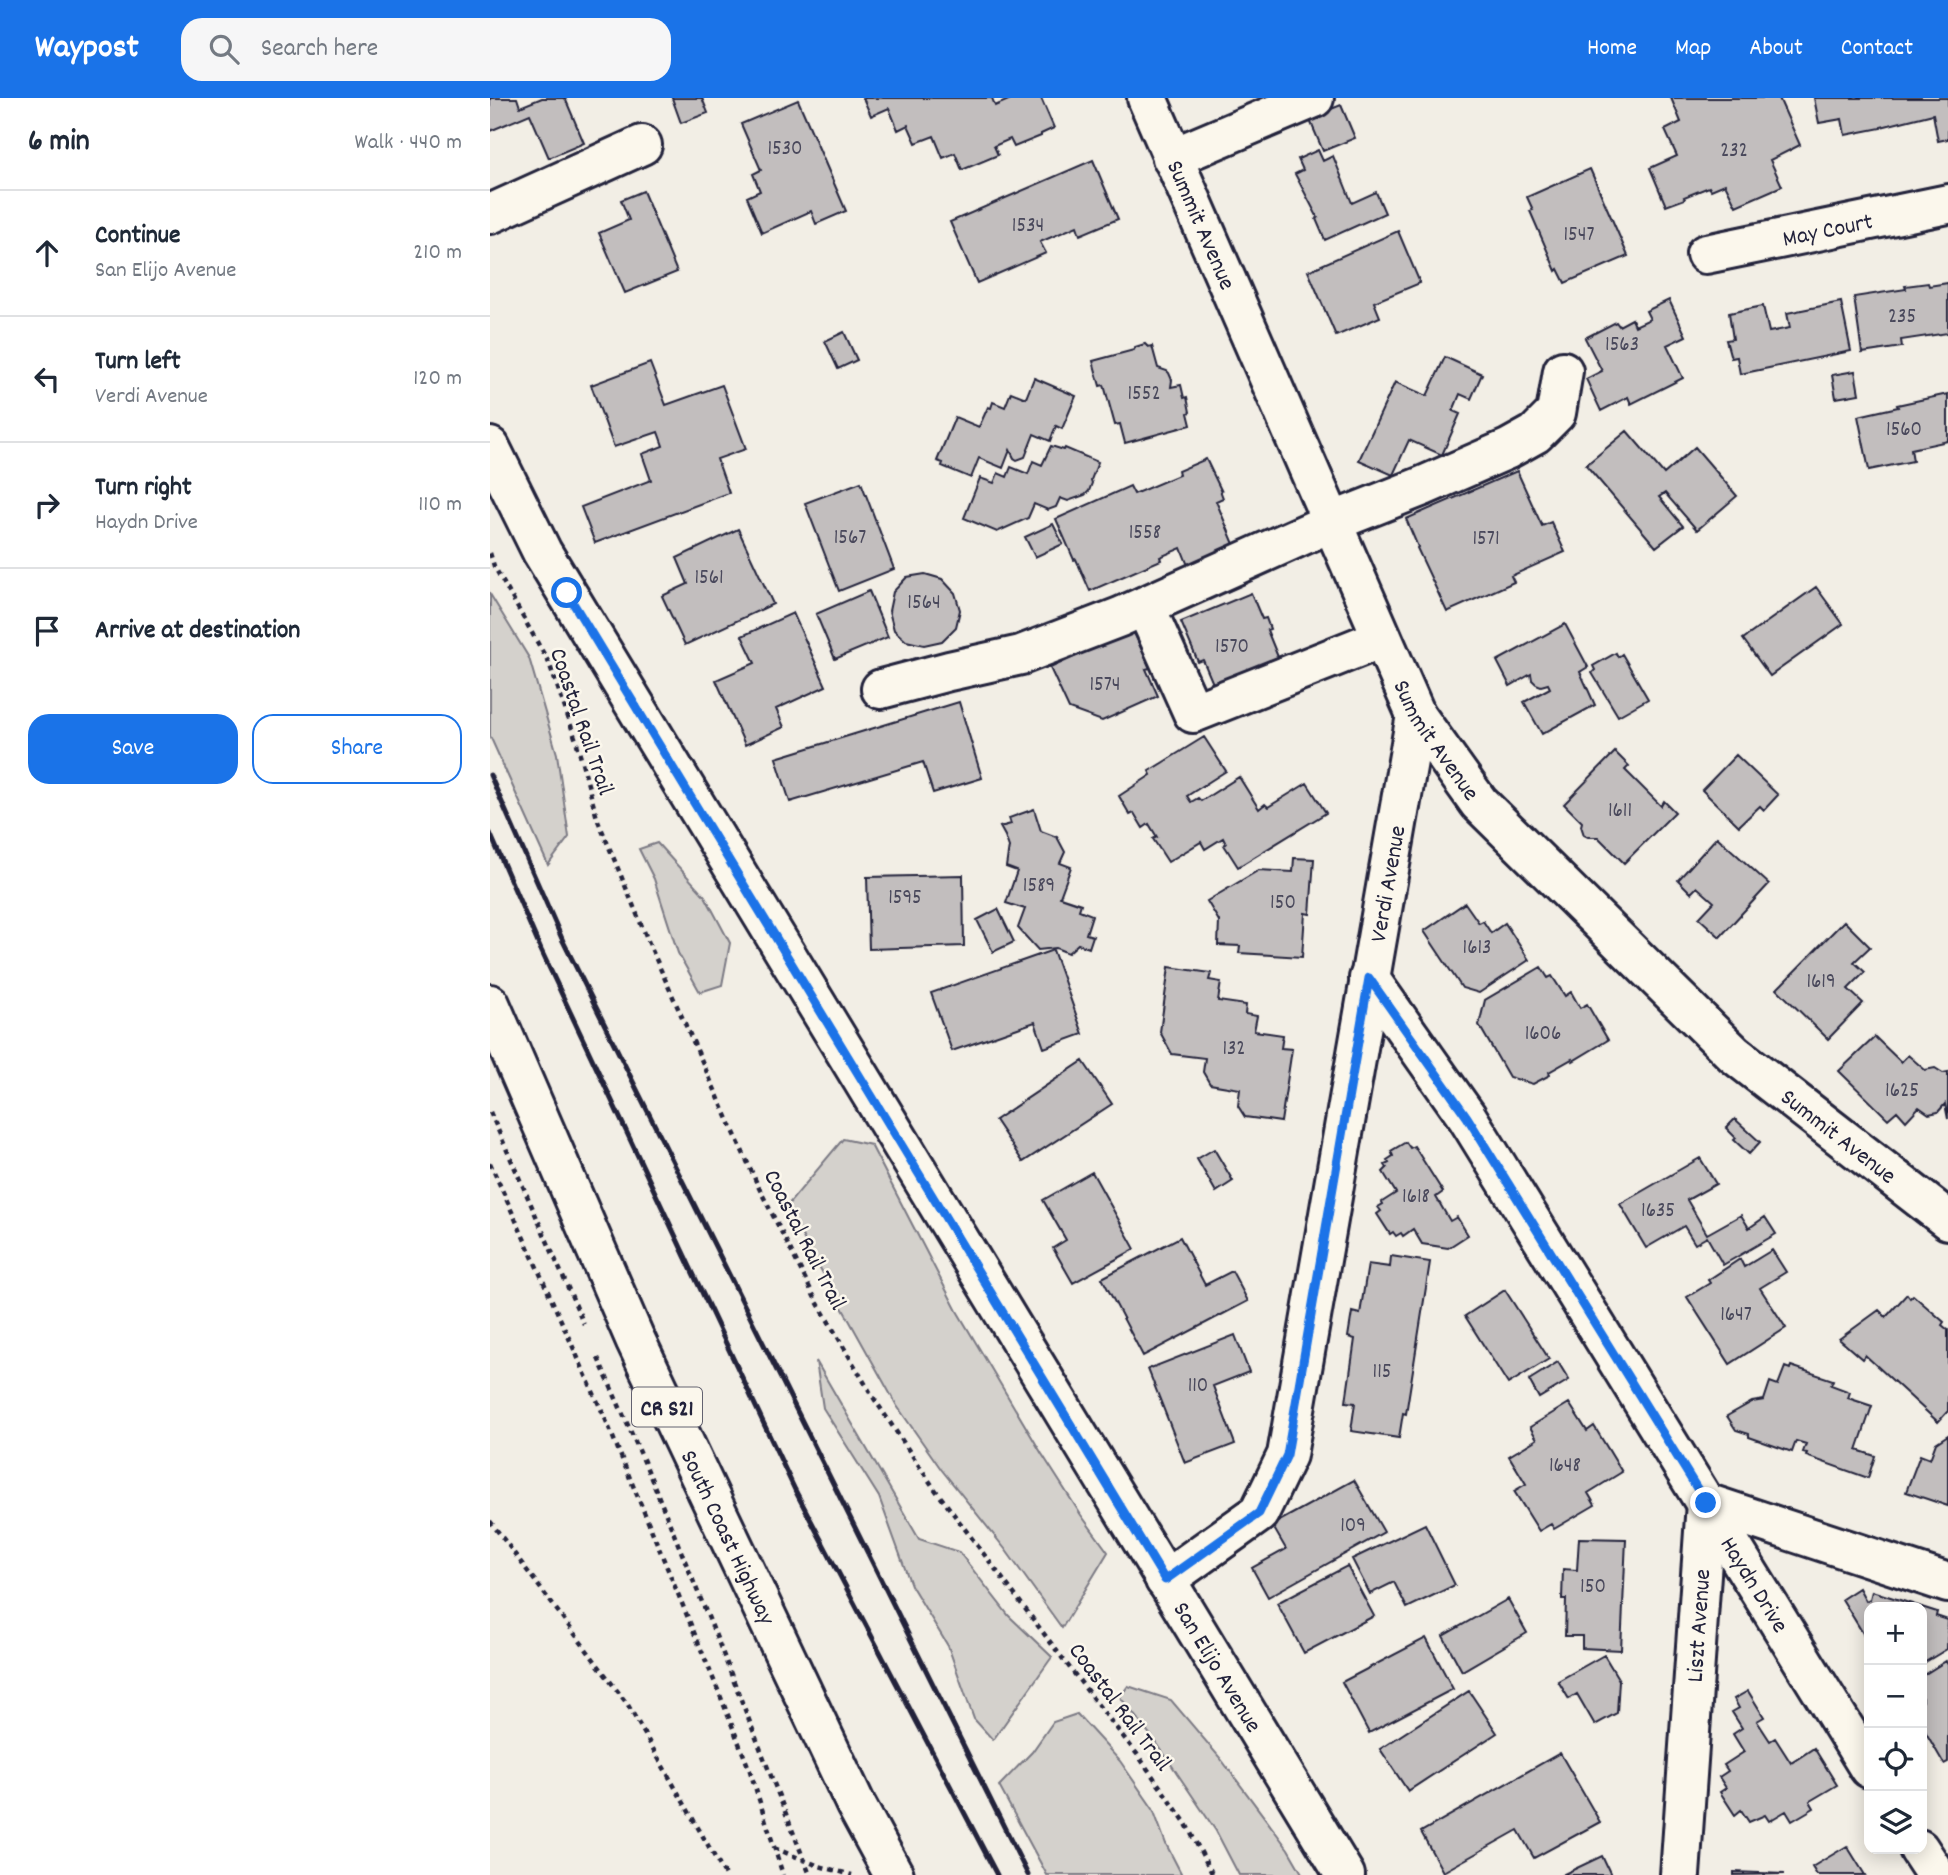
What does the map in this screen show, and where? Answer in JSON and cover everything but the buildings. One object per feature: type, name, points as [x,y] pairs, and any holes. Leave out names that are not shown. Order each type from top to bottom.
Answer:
[{"type":"street","name":"Summit Avenue","points":[[1147,98],[1416,715],[1479,803],[1734,1054],[1948,1220]]},
{"type":"street","points":[[1172,158],[1314,98]]},
{"type":"street","points":[[490,214],[642,145]]},
{"type":"street","name":"May Court","points":[[1706,254],[1948,204]]},
{"type":"street","points":[[881,689],[1021,655],[1145,606],[1507,449],[1535,434],[1556,413],[1563,371]]},
{"type":"street","name":"San Elijo Avenue","points":[[490,447],[542,552],[1345,1875]]},
{"type":"street","points":[[1145,606],[1193,713],[1382,638]]},
{"type":"street","name":"Verdi Avenue","points":[[1165,1580],[1259,1513],[1287,1455],[1416,715]]},
{"type":"street","name":"Haydn Drive","points":[[1369,978],[1467,1117],[1864,1760]]},
{"type":"street","name":"South Coast Highway","points":[[490,1004],[635,1339],[856,1805],[894,1875]]},
{"type":"street","points":[[1706,1503],[1948,1583]]},
{"type":"street","name":"Liszt Avenue","points":[[1680,1875],[1706,1503]]},
{"type":"street","points":[[1922,1854],[1936,1875]]},
{"type":"path","name":"Coastal Rail Trail","points":[[490,553],[494,566],[549,663],[576,740],[597,818],[651,948],[759,1188],[816,1300],[873,1397],[933,1488],[1136,1754],[1185,1822],[1213,1875]]},
{"type":"path","points":[[490,1112],[589,1336]]},
{"type":"path","points":[[490,1163],[605,1418],[720,1695],[750,1771],[783,1875]]},
{"type":"path","points":[[594,1348],[711,1624],[810,1875]]},
{"type":"path","points":[[490,1521],[628,1705],[725,1875]]},
{"type":"path","points":[[773,1847],[819,1866],[853,1875]]},
{"type":"shaded area","points":[[490,594],[529,658],[557,754],[569,837],[548,865],[490,736]]},
{"type":"shaded area","points":[[657,843],[705,896],[730,943],[722,985],[700,992],[678,953],[654,879],[639,849]]},
{"type":"shaded area","points":[[843,1139],[871,1145],[957,1311],[1042,1454],[1108,1552],[1062,1628],[1005,1549],[941,1469],[897,1406],[786,1207]]},
{"type":"shaded area","points":[[816,1361],[919,1539],[959,1552],[1009,1616],[1052,1657],[993,1740],[974,1719],[948,1646],[911,1585],[879,1497],[823,1408]]},
{"type":"shaded area","points":[[1128,1686],[1171,1700],[1221,1759],[1288,1849],[1303,1875],[1239,1875],[1216,1831],[1156,1742],[1120,1697]]},
{"type":"shaded area","points":[[1077,1714],[1120,1761],[1153,1809],[1166,1844],[1182,1875],[1047,1875],[999,1786],[1032,1752],[1053,1722]]},
{"type":"railway","points":[[490,775],[563,941],[1028,1875]]},
{"type":"railway","points":[[490,833],[541,950],[795,1490],[997,1875]]},
{"type":"route","points":[[567,593],[1165,1580],[1259,1513],[1287,1455],[1369,978],[1467,1117],[1706,1503]]}]
